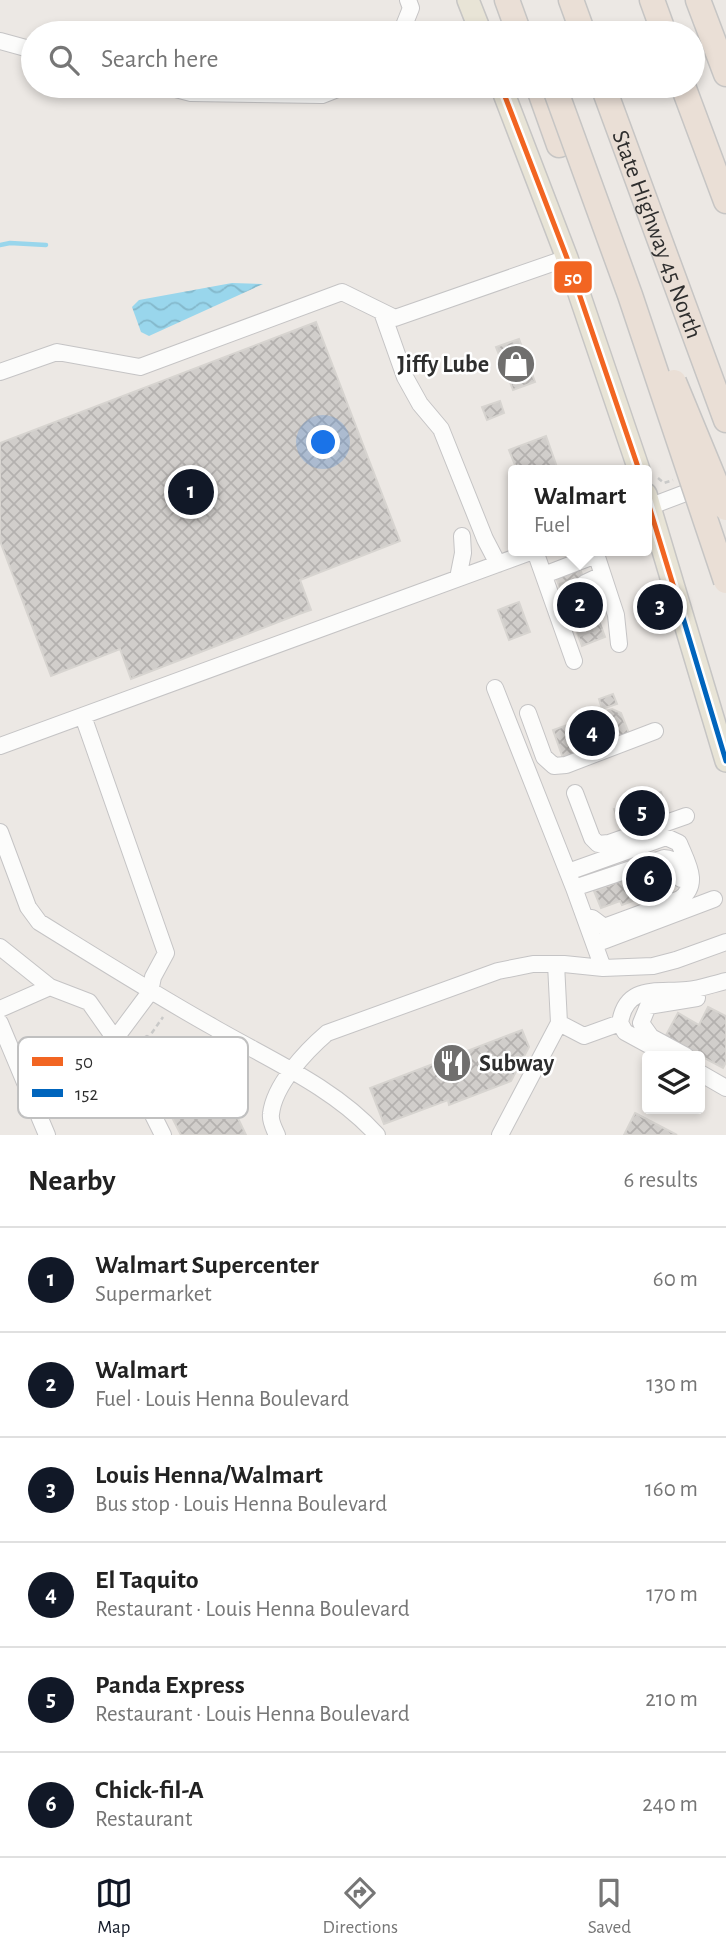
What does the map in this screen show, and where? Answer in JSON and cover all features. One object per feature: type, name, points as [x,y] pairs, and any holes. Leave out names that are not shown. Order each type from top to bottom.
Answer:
[{"type":"highway","points":[[508,0],[515,21]]},
{"type":"highway","points":[[524,0],[532,21]]},
{"type":"highway","points":[[570,0],[578,21]]},
{"type":"highway","points":[[652,0],[660,21]]},
{"type":"highway","points":[[698,0],[726,74]]},
{"type":"highway","points":[[706,0],[726,53]]},
{"type":"highway","points":[[542,98],[559,145],[657,341],[726,508]]},
{"type":"highway","points":[[558,98],[638,320],[726,581]]},
{"type":"highway","name":"State Highway 45 North","points":[[607,98],[726,420]]},
{"type":"highway","points":[[687,98],[726,201]]},
{"type":"main road","points":[[468,0],[476,21]]},
{"type":"main road","points":[[506,98],[567,258],[637,465]]},
{"type":"main road","points":[[652,516],[726,761]]},
{"type":"street","points":[[406,21],[411,8],[408,0]]},
{"type":"street","points":[[0,41],[21,47]]},
{"type":"street","points":[[0,372],[57,352],[140,367],[341,292],[395,318],[567,258]]},
{"type":"street","points":[[382,312],[405,377],[421,404],[441,429],[485,539],[498,564]]},
{"type":"street","points":[[652,502],[726,478]]},
{"type":"street","points":[[458,578],[463,553],[462,536]]},
{"type":"street","points":[[0,746],[520,556]]},
{"type":"street","points":[[536,556],[563,612],[570,632],[574,661]]},
{"type":"street","points":[[544,575],[589,556]]},
{"type":"street","points":[[597,556],[616,615],[619,644]]},
{"type":"street","points":[[585,583],[602,575]]},
{"type":"street","points":[[592,600],[608,593]]},
{"type":"street","points":[[600,621],[616,615]]},
{"type":"street","points":[[495,688],[574,888],[587,913],[603,968]]},
{"type":"street","points":[[528,713],[544,757],[554,765],[566,765],[655,731]]},
{"type":"street","points":[[83,716],[166,953],[153,976],[150,992],[116,1037]]},
{"type":"street","points":[[575,793],[592,838],[598,844],[609,843],[686,816]]},
{"type":"street","points":[[0,832],[33,915],[150,992],[229,1037]]},
{"type":"street","points":[[568,872],[666,837],[679,843],[691,877],[692,887],[688,894],[680,900],[604,927],[587,913]]},
{"type":"street","points":[[574,888],[664,858],[670,858],[676,863],[682,883],[678,891],[604,918],[587,913]]},
{"type":"street","points":[[595,944],[714,899]]},
{"type":"street","points":[[276,1135],[270,1116],[276,1095],[307,1050],[327,1033],[498,971],[533,964],[603,968],[653,966],[726,942]]},
{"type":"street","points":[[0,947],[50,987],[89,1002],[114,1037]]},
{"type":"street","points":[[499,1135],[559,1023],[556,964]]},
{"type":"street","points":[[660,1051],[625,1032],[620,1023],[622,1009],[628,1000],[647,992],[690,990],[726,981]]},
{"type":"street","points":[[0,1009],[50,987]]},
{"type":"street","points":[[677,1051],[651,1037],[641,1023],[648,1006],[726,990]]},
{"type":"street","points":[[0,1023],[18,1066]]},
{"type":"street","points":[[559,1023],[584,1036],[620,1023]]},
{"type":"street","points":[[248,1048],[360,1115],[377,1135]]},
{"type":"street","points":[[705,1067],[726,1078]]},
{"type":"street","points":[[705,1076],[726,1088]]},
{"type":"street","points":[[40,1118],[47,1135]]},
{"type":"street","points":[[154,1118],[163,1135]]},
{"type":"path","points":[[149,1037],[163,1017]]},
{"type":"water","points":[[232,283],[263,284],[149,336],[141,332],[132,307],[139,300]]},
{"type":"building","points":[[316,322],[400,541],[300,580],[311,610],[131,679],[120,649],[51,676],[0,541],[0,443]]},
{"type":"building","name":"Jiffy Lube","points":[[519,339],[535,382],[513,390],[496,347]]},
{"type":"building","points":[[500,401],[504,413],[487,420],[482,407]]},
{"type":"building","points":[[546,436],[556,465],[515,465],[509,450]]},
{"type":"building","points":[[579,566],[605,637],[582,646],[555,575]]},
{"type":"building","points":[[519,602],[530,632],[509,640],[498,610]]},
{"type":"building","points":[[613,694],[617,704],[602,709],[599,699]]},
{"type":"building","points":[[612,709],[621,713],[630,736],[564,761],[553,730]]},
{"type":"building","points":[[661,792],[669,816],[623,833],[614,809]]},
{"type":"building","points":[[647,851],[654,871],[667,866],[675,885],[622,905],[620,901],[601,908],[594,891],[642,873],[626,866],[623,860]]},
{"type":"building","points":[[708,1007],[726,1016],[726,1062],[723,1068],[705,1058],[705,1051],[691,1051],[665,1037],[678,1013],[699,1025]]},
{"type":"building","points":[[522,1030],[529,1047],[511,1081],[449,1105],[448,1100],[384,1124],[370,1088]]},
{"type":"building","points":[[635,1113],[677,1135],[624,1135]]},
{"type":"building","points":[[172,1118],[238,1118],[246,1135],[181,1135]]},
{"type":"waterway","points":[[0,245],[46,245]]},
{"type":"tunnel","points":[[561,591],[585,583]]},
{"type":"tunnel","points":[[568,609],[591,600]]},
{"type":"tunnel","points":[[576,630],[600,621]]},
{"type":"transit line","name":"50","points":[[506,98],[567,258],[637,465]]},
{"type":"transit line","name":"50","points":[[652,516],[678,601]]},
{"type":"transit line","name":"152","points":[[678,601],[726,761]]},
{"type":"place","name":"Jiffy Lube","points":[[516,364]]},
{"type":"place","name":"Walmart Supercenter","points":[[191,492]]},
{"type":"place","name":"Walmart","points":[[580,605]]},
{"type":"place","name":"Louis Henna/Walmart","points":[[660,607]]},
{"type":"place","name":"El Taquito","points":[[592,733]]},
{"type":"place","name":"Panda Express","points":[[642,813]]},
{"type":"place","name":"Chick-fil-A","points":[[649,879]]},
{"type":"place","name":"Subway","points":[[452,1063]]}]
